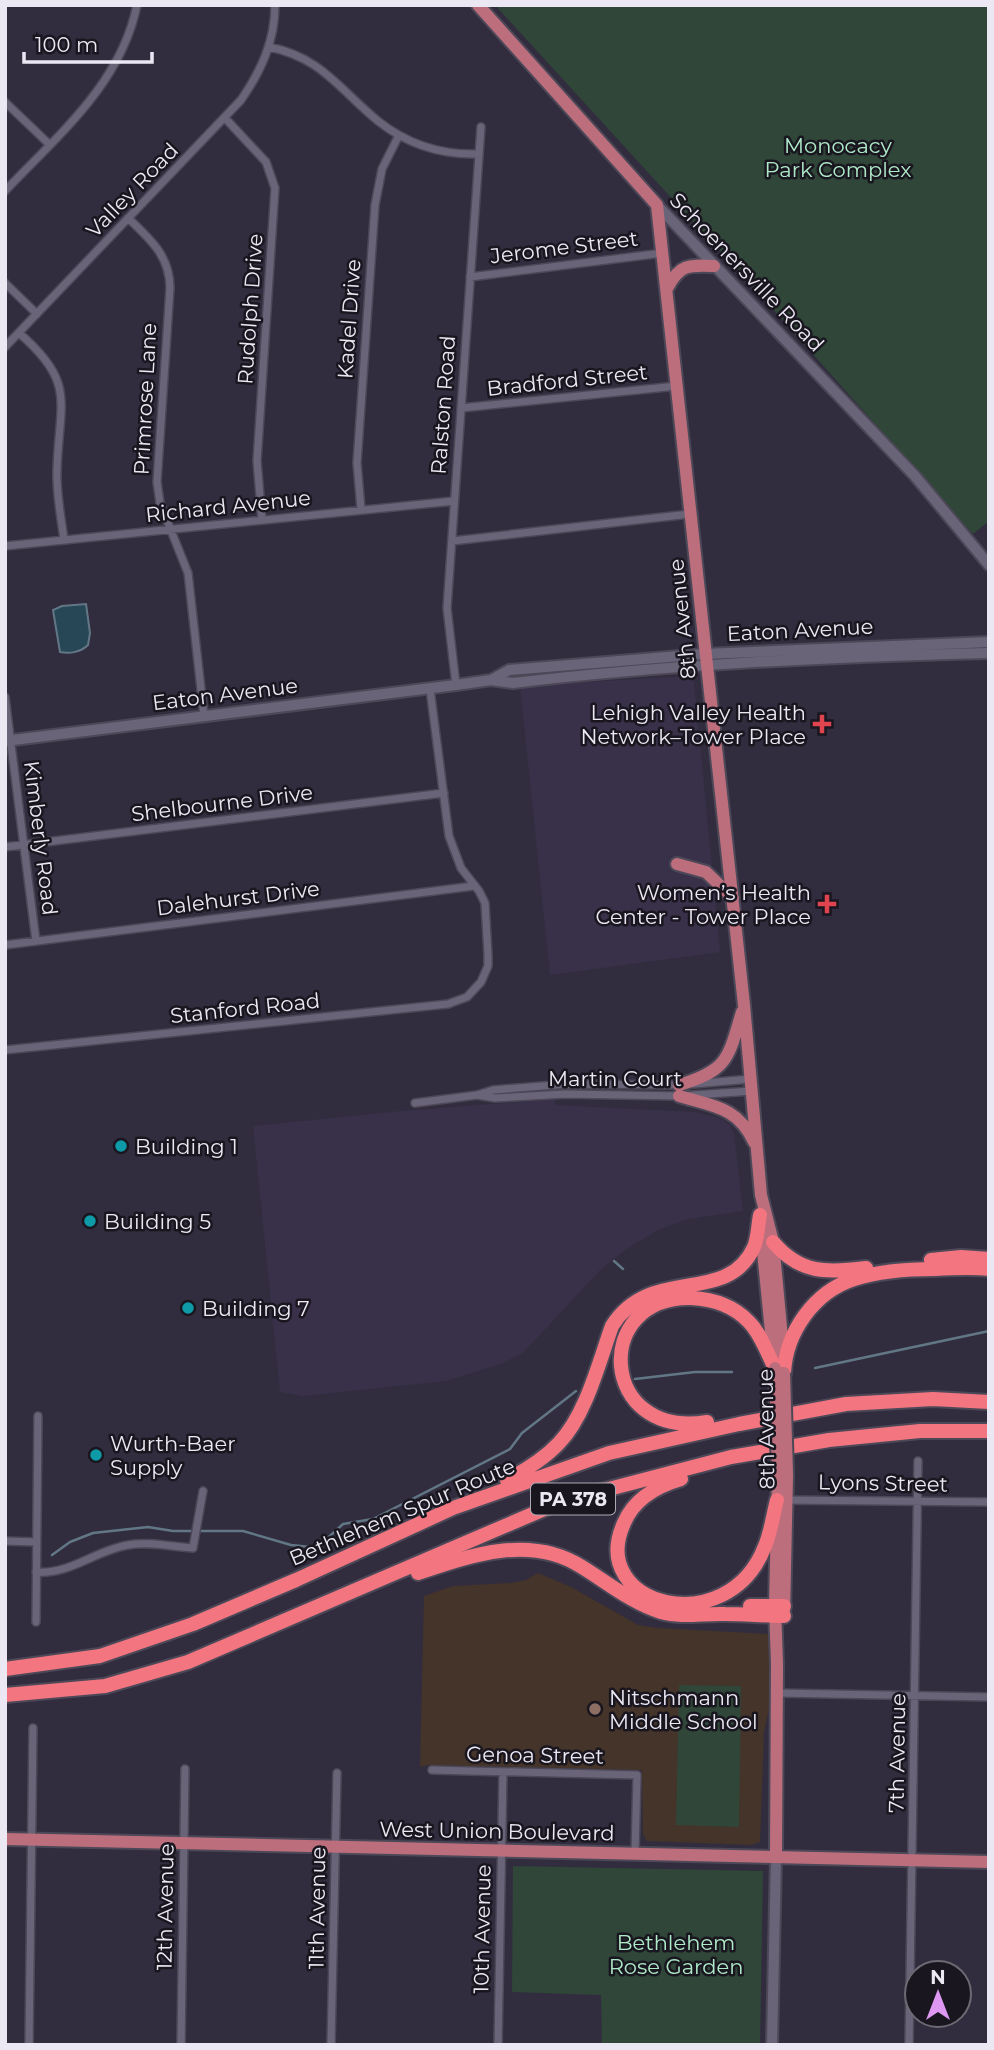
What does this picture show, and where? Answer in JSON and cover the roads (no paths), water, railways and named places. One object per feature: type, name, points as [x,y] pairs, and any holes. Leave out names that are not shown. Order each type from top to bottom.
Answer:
[{"type":"highway","points":[[453,1508],[530,1468],[559,1444],[582,1406],[612,1326],[628,1307],[640,1298],[666,1288],[698,1284],[729,1275],[740,1268],[764,1231],[795,1263],[822,1271],[837,1272],[961,1257],[989,1259]]},
{"type":"highway","points":[[780,1371],[788,1345],[800,1321],[828,1293],[851,1280],[914,1269],[989,1269]]},
{"type":"highway","points":[[780,1371],[750,1322],[725,1305],[695,1298],[666,1301],[637,1317],[626,1332],[621,1366],[625,1387],[631,1398],[649,1413],[667,1421],[692,1425],[748,1415],[806,1410]]},
{"type":"highway","points":[[933,1399],[989,1391]]},
{"type":"highway","name":"Bethlehem Spur Route","points":[[5,1669],[100,1656],[192,1624],[453,1508],[609,1453],[806,1410],[846,1404],[933,1399],[989,1402]]},
{"type":"highway","name":"PA 378","points":[[5,1695],[104,1686],[188,1662],[563,1501],[731,1457],[829,1440],[920,1431],[989,1431]]},
{"type":"highway","points":[[779,1611],[667,1603],[651,1596],[634,1585],[623,1571],[618,1556],[618,1536],[631,1510],[645,1495],[669,1482],[829,1440]]},
{"type":"highway","points":[[689,1605],[720,1596],[745,1578],[765,1546],[782,1500]]},
{"type":"highway","points":[[330,1603],[465,1558],[497,1551],[534,1549],[573,1561],[617,1591],[659,1611],[682,1615],[779,1611]]},
{"type":"main road","name":"Schoenersville Road","points":[[478,5],[657,205]]},
{"type":"main road","name":"8th Avenue","points":[[657,205],[733,898],[780,1371],[782,1500],[777,1664],[776,1857]]},
{"type":"main road","points":[[667,287],[675,273],[682,268],[692,265],[714,266]]},
{"type":"main road","points":[[677,864],[706,872],[733,898]]},
{"type":"main road","points":[[679,1091],[720,1066],[729,1050],[744,1005]]},
{"type":"main road","points":[[679,1091],[738,1117],[757,1149]]},
{"type":"main road","name":"West Union Boulevard","points":[[5,1839],[989,1862]]},
{"type":"street","points":[[5,191],[88,104],[117,64],[127,42],[137,5]]},
{"type":"street","name":"Valley Road","points":[[5,347],[225,118],[250,88],[269,47],[275,5]]},
{"type":"street","points":[[269,47],[290,52],[318,66],[379,121],[399,135],[419,145],[442,151],[478,153]]},
{"type":"street","points":[[5,102],[49,144]]},
{"type":"street","name":"Rudolph Drive","points":[[225,118],[266,162],[275,188],[257,461],[262,520]]},
{"type":"street","name":"Ralston Road","points":[[456,685],[447,608],[481,127]]},
{"type":"street","name":"Kadel Drive","points":[[361,509],[357,463],[374,205],[382,169],[399,135]]},
{"type":"street","name":"Schoenersville Road","points":[[657,205],[915,476],[989,565]]},
{"type":"street","name":"Primrose Lane","points":[[128,218],[156,245],[168,271],[170,288],[156,471],[160,503],[182,552],[188,573],[204,716]]},
{"type":"street","name":"Jerome Street","points":[[470,277],[663,253]]},
{"type":"street","points":[[5,283],[37,314]]},
{"type":"street","points":[[19,333],[44,356],[59,384],[62,404],[57,480],[64,540]]},
{"type":"street","name":"Bradford Street","points":[[461,408],[677,386]]},
{"type":"street","name":"Richard Avenue","points":[[5,546],[454,501]]},
{"type":"street","points":[[452,541],[690,514]]},
{"type":"street","name":"Eaton Avenue","points":[[8,740],[491,680],[513,683],[706,659],[989,642]]},
{"type":"street","name":"Eaton Avenue","points":[[706,659],[989,653]]},
{"type":"street","points":[[430,689],[446,817],[454,855],[474,886]]},
{"type":"street","name":"Kimberly Road","points":[[5,697],[8,740],[36,941]]},
{"type":"street","name":"Shelbourne Drive","points":[[5,847],[444,793]]},
{"type":"street","name":"Dalehurst Drive","points":[[5,945],[474,886]]},
{"type":"street","name":"Stanford Road","points":[[5,1050],[449,1004],[467,997],[481,982],[488,966],[485,903],[474,886]]},
{"type":"street","name":"Martin Court","points":[[679,1091],[752,1085]]},
{"type":"street","name":"Martin Court","points":[[415,1103],[477,1095],[495,1098],[679,1091],[752,1085]]},
{"type":"street","points":[[36,1622],[38,1416]]},
{"type":"street","name":"7th Avenue","points":[[909,2045],[918,1461]]},
{"type":"street","points":[[36,1572],[62,1570],[130,1544],[193,1548],[203,1492]]},
{"type":"street","name":"Lyons Street","points":[[782,1500],[989,1502]]},
{"type":"street","points":[[5,1541],[36,1542]]},
{"type":"street","points":[[777,1693],[989,1698]]},
{"type":"street","points":[[29,2045],[33,1728]]},
{"type":"street","name":"12th Avenue","points":[[181,2045],[185,1769]]},
{"type":"street","name":"Genoa Street","points":[[432,1770],[637,1775],[635,1853]]},
{"type":"street","name":"10th Avenue","points":[[498,2045],[503,1772]]},
{"type":"street","name":"11th Avenue","points":[[331,2045],[337,1773]]},
{"type":"street","name":"8th Avenue","points":[[772,2045],[776,1857]]},
{"type":"water","points":[[86,604],[90,633],[88,645],[75,652],[60,652],[53,610],[62,606]]},
{"type":"waterway","points":[[614,1261],[623,1269]]},
{"type":"waterway","points":[[815,1368],[989,1331]]},
{"type":"waterway","points":[[635,1379],[695,1372],[732,1372]]},
{"type":"waterway","points":[[52,1555],[70,1542],[93,1533],[148,1527],[173,1531],[243,1531],[291,1545],[320,1545],[343,1524],[373,1519],[510,1449],[522,1433],[576,1391]]},
{"type":"place","name":"Lehigh Valley Health Network–Tower Place","points":[[822,724]]},
{"type":"place","name":"Women’s Health Center - Tower Place","points":[[827,904]]},
{"type":"place","name":"Building 1","points":[[121,1146]]},
{"type":"place","name":"Building 5","points":[[90,1221]]},
{"type":"place","name":"Building 7","points":[[188,1308]]},
{"type":"place","name":"Wurth-Baer Supply","points":[[96,1455]]},
{"type":"place","name":"Nitschmann Middle School","points":[[595,1709]]},
{"type":"park label","name":"Monocacy Park Complex","points":[[838,157]]},
{"type":"park label","name":"Bethlehem Rose Garden","points":[[676,1954]]}]
